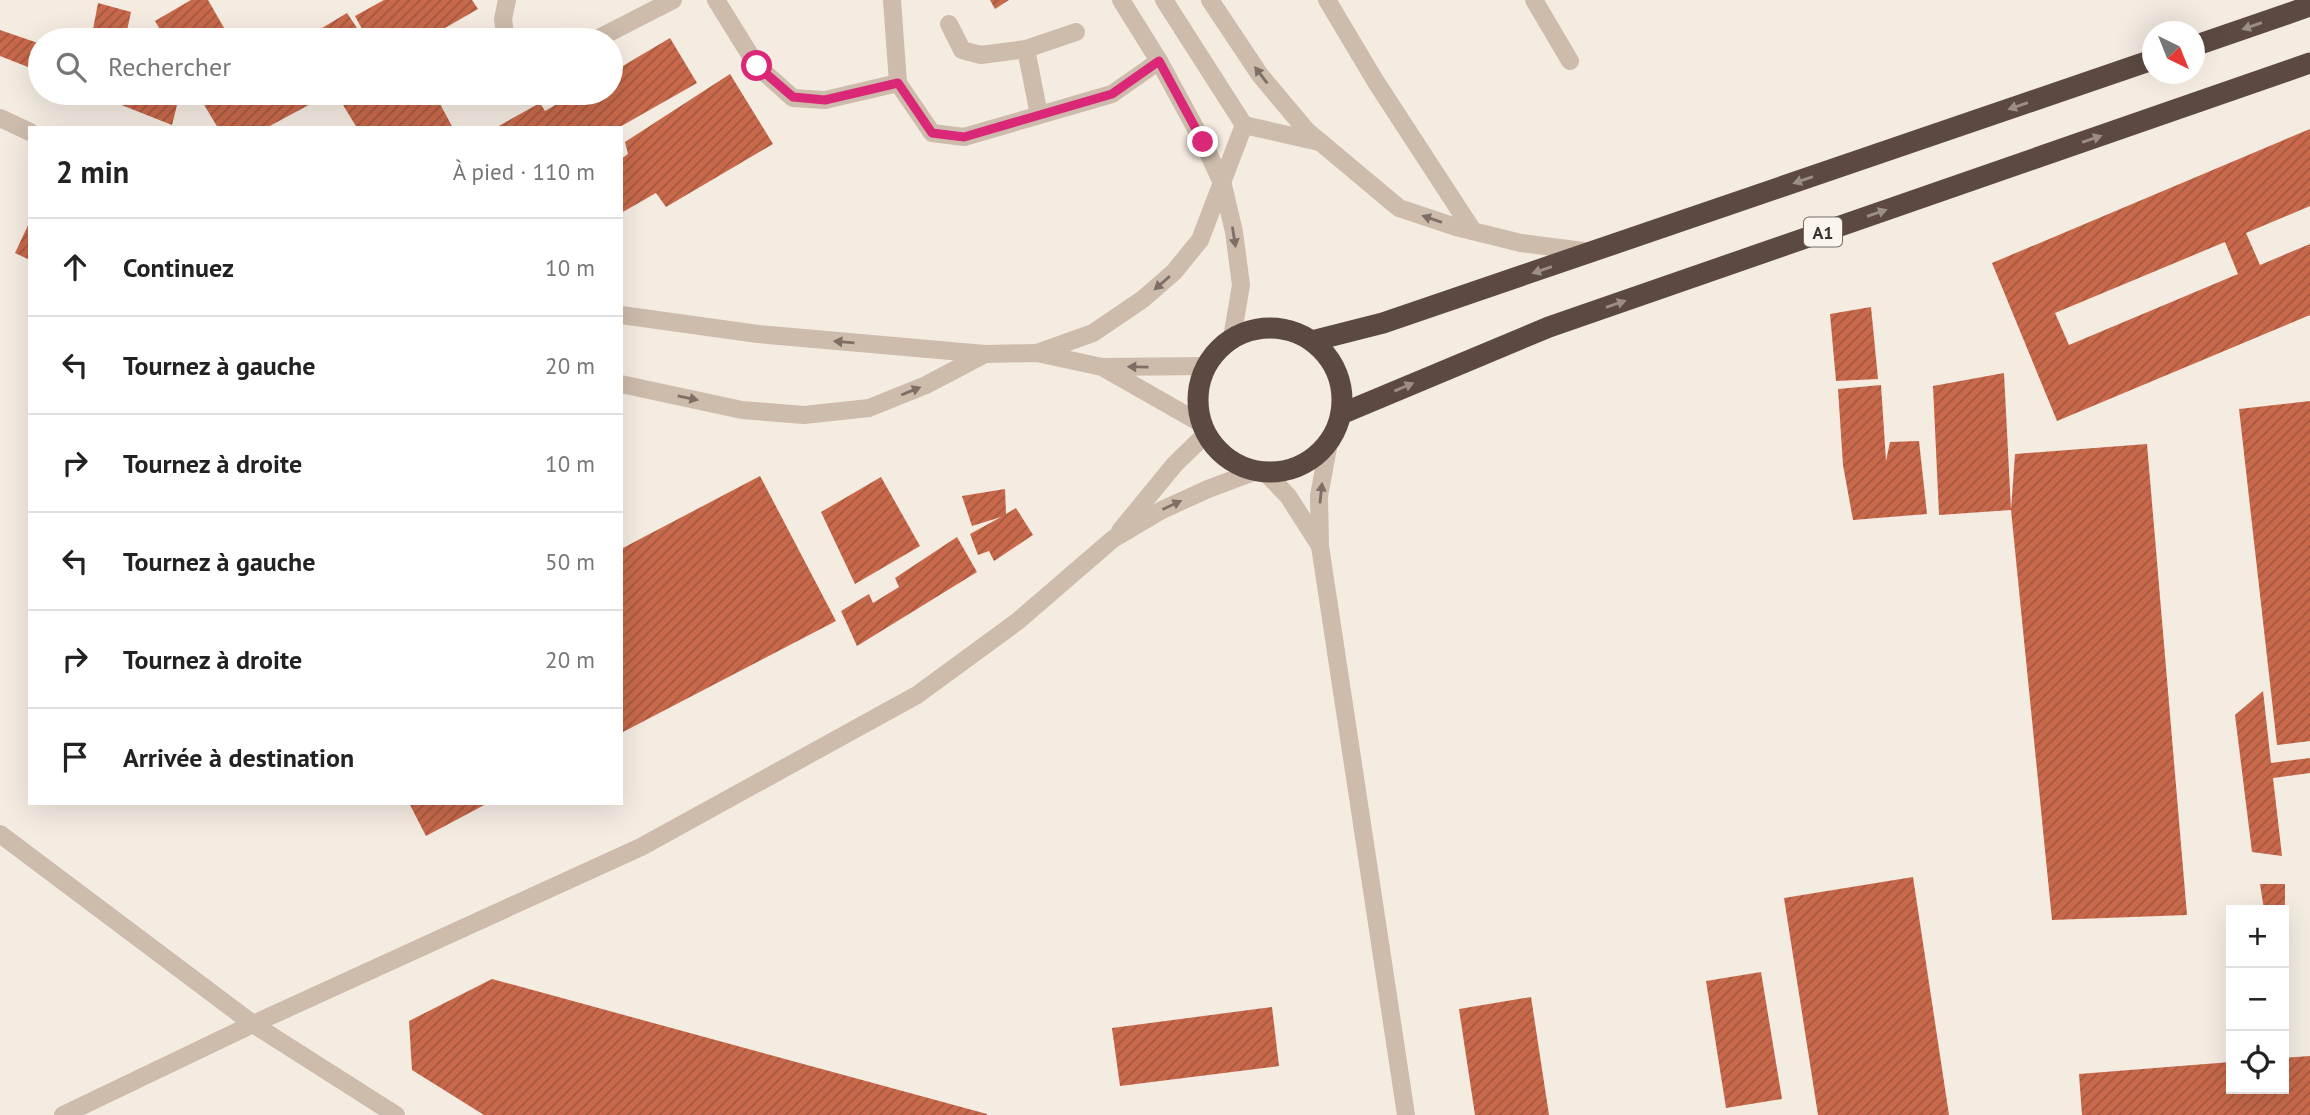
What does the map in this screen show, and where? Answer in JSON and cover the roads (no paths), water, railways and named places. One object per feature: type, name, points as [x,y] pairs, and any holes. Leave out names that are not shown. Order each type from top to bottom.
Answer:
[{"type":"highway","points":[[2205,42],[2310,6]]},
{"type":"highway","points":[[1312,341],[1383,323],[1594,253],[2142,63]]},
{"type":"highway","name":"A1","points":[[1341,414],[1549,327],[2310,63]]},
{"type":"highway","points":[[1259,328],[1287,329],[1312,341],[1331,360],[1341,386],[1341,414],[1329,442],[1316,455],[1283,471],[1260,471],[1236,464],[1219,451],[1204,429],[1198,394],[1206,366],[1232,338],[1259,328]]},
{"type":"street","points":[[504,28],[503,19],[507,0]]},
{"type":"street","points":[[618,28],[673,0]]},
{"type":"street","points":[[716,0],[757,66],[793,97],[825,100],[898,83]]},
{"type":"street","points":[[892,0],[898,83],[932,133],[964,137],[1112,94],[1159,61]]},
{"type":"street","points":[[1121,0],[1159,61],[1223,185],[1234,232],[1241,285],[1232,338]]},
{"type":"street","points":[[1164,0],[1244,125],[1321,143]]},
{"type":"street","points":[[1210,0],[1260,75],[1307,131],[1399,208],[1473,232],[1521,243],[1594,253]]},
{"type":"street","points":[[1327,0],[1376,82],[1473,232]]},
{"type":"street","points":[[1534,0],[1570,61]]},
{"type":"street","points":[[949,24],[962,50],[981,55],[1026,49],[1076,32]]},
{"type":"street","points":[[1026,49],[1039,115]]},
{"type":"street","points":[[0,118],[28,131]]},
{"type":"street","points":[[1037,353],[1093,333],[1143,299],[1174,272],[1200,240],[1244,125]]},
{"type":"street","points":[[623,315],[758,334],[985,354],[1037,353],[1102,367],[1206,366]]},
{"type":"street","points":[[623,384],[742,410],[804,415],[869,408],[926,385],[985,354]]},
{"type":"street","points":[[1102,367],[1157,396],[1204,429],[1113,539]]},
{"type":"street","points":[[1329,442],[1320,496],[1320,546],[1406,1115]]},
{"type":"street","points":[[63,1115],[253,1024],[640,847],[917,695],[1018,621],[1113,539],[1162,510],[1208,489],[1260,471],[1287,496],[1320,546]]},
{"type":"street","points":[[0,834],[253,1024],[397,1115]]}]
